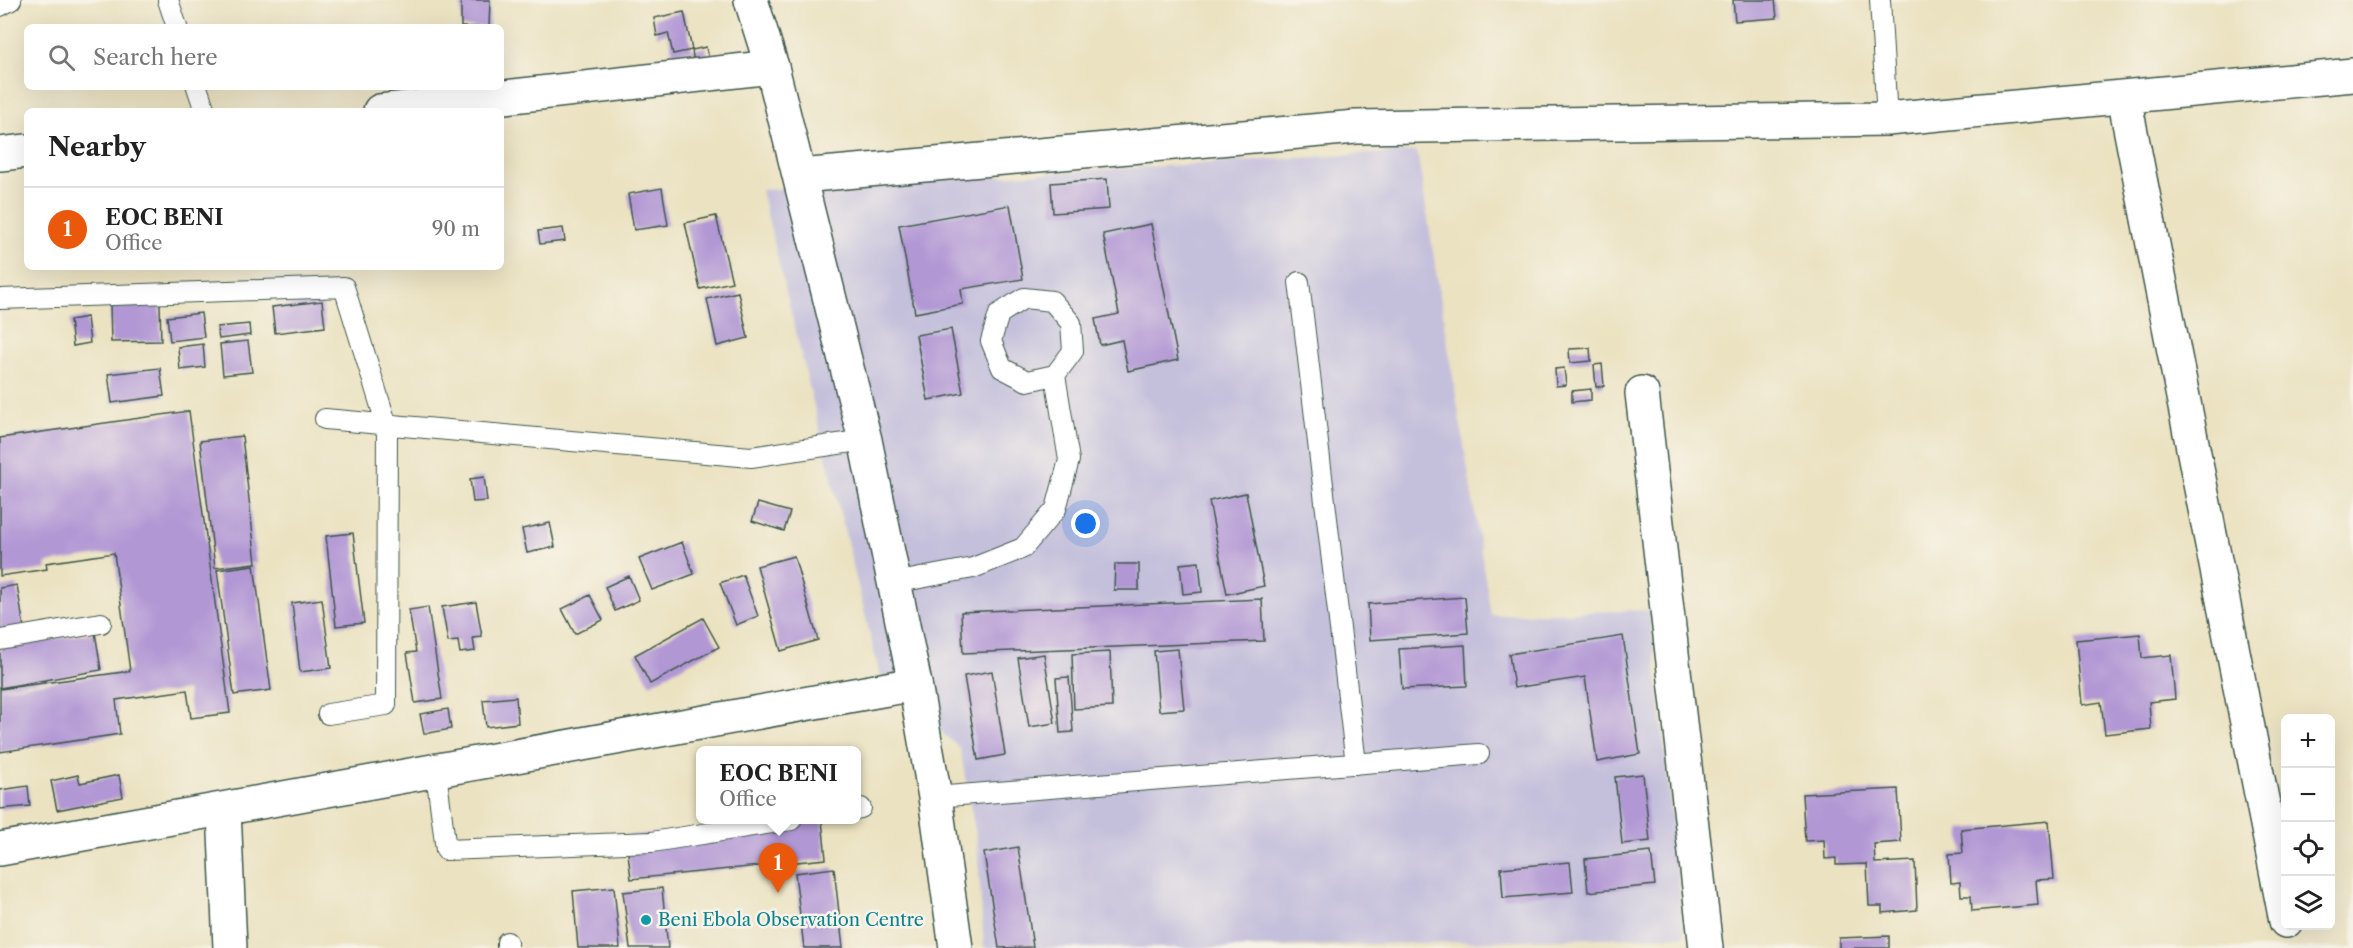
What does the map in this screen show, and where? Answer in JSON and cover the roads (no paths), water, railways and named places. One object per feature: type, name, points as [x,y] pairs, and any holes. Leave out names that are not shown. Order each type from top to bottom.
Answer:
[{"type":"main road","points":[[751,0],[772,66],[865,440],[915,684],[935,797],[956,948]]},
{"type":"main road","points":[[406,108],[772,66]]},
{"type":"main road","points":[[800,176],[1356,127],[1887,119],[2353,75]]},
{"type":"main road","points":[[2124,97],[2281,898]]},
{"type":"main road","points":[[0,154],[24,151]]},
{"type":"main road","points":[[1642,393],[1706,948]]},
{"type":"main road","points":[[0,849],[915,684]]},
{"type":"main road","points":[[224,810],[230,948]]},
{"type":"main road","points":[[2287,930],[2291,948]]},
{"type":"lane","points":[[0,6],[10,0]]},
{"type":"lane","points":[[168,0],[176,24]]},
{"type":"lane","points":[[1880,0],[1887,119]]},
{"type":"lane","points":[[198,90],[204,108]]},
{"type":"lane","points":[[1299,282],[1356,764]]},
{"type":"lane","points":[[0,299],[344,287],[387,426],[386,705],[328,714]]},
{"type":"lane","points":[[894,583],[973,568],[1023,548],[1056,509],[1070,460],[1055,375],[1073,351],[1071,323],[1052,301],[1024,298],[999,314],[991,341],[1002,368],[1027,381],[1055,375]]},
{"type":"lane","points":[[325,419],[751,458],[865,440]]},
{"type":"lane","points":[[0,640],[101,623]]},
{"type":"lane","points":[[935,797],[1479,754]]},
{"type":"lane","points":[[436,772],[446,850],[652,842],[761,824]]},
{"type":"place","name":"EOC BENI","points":[[778,893]]},
{"type":"place","name":"Beni Ebola Observation Centre","points":[[646,920]]}]
